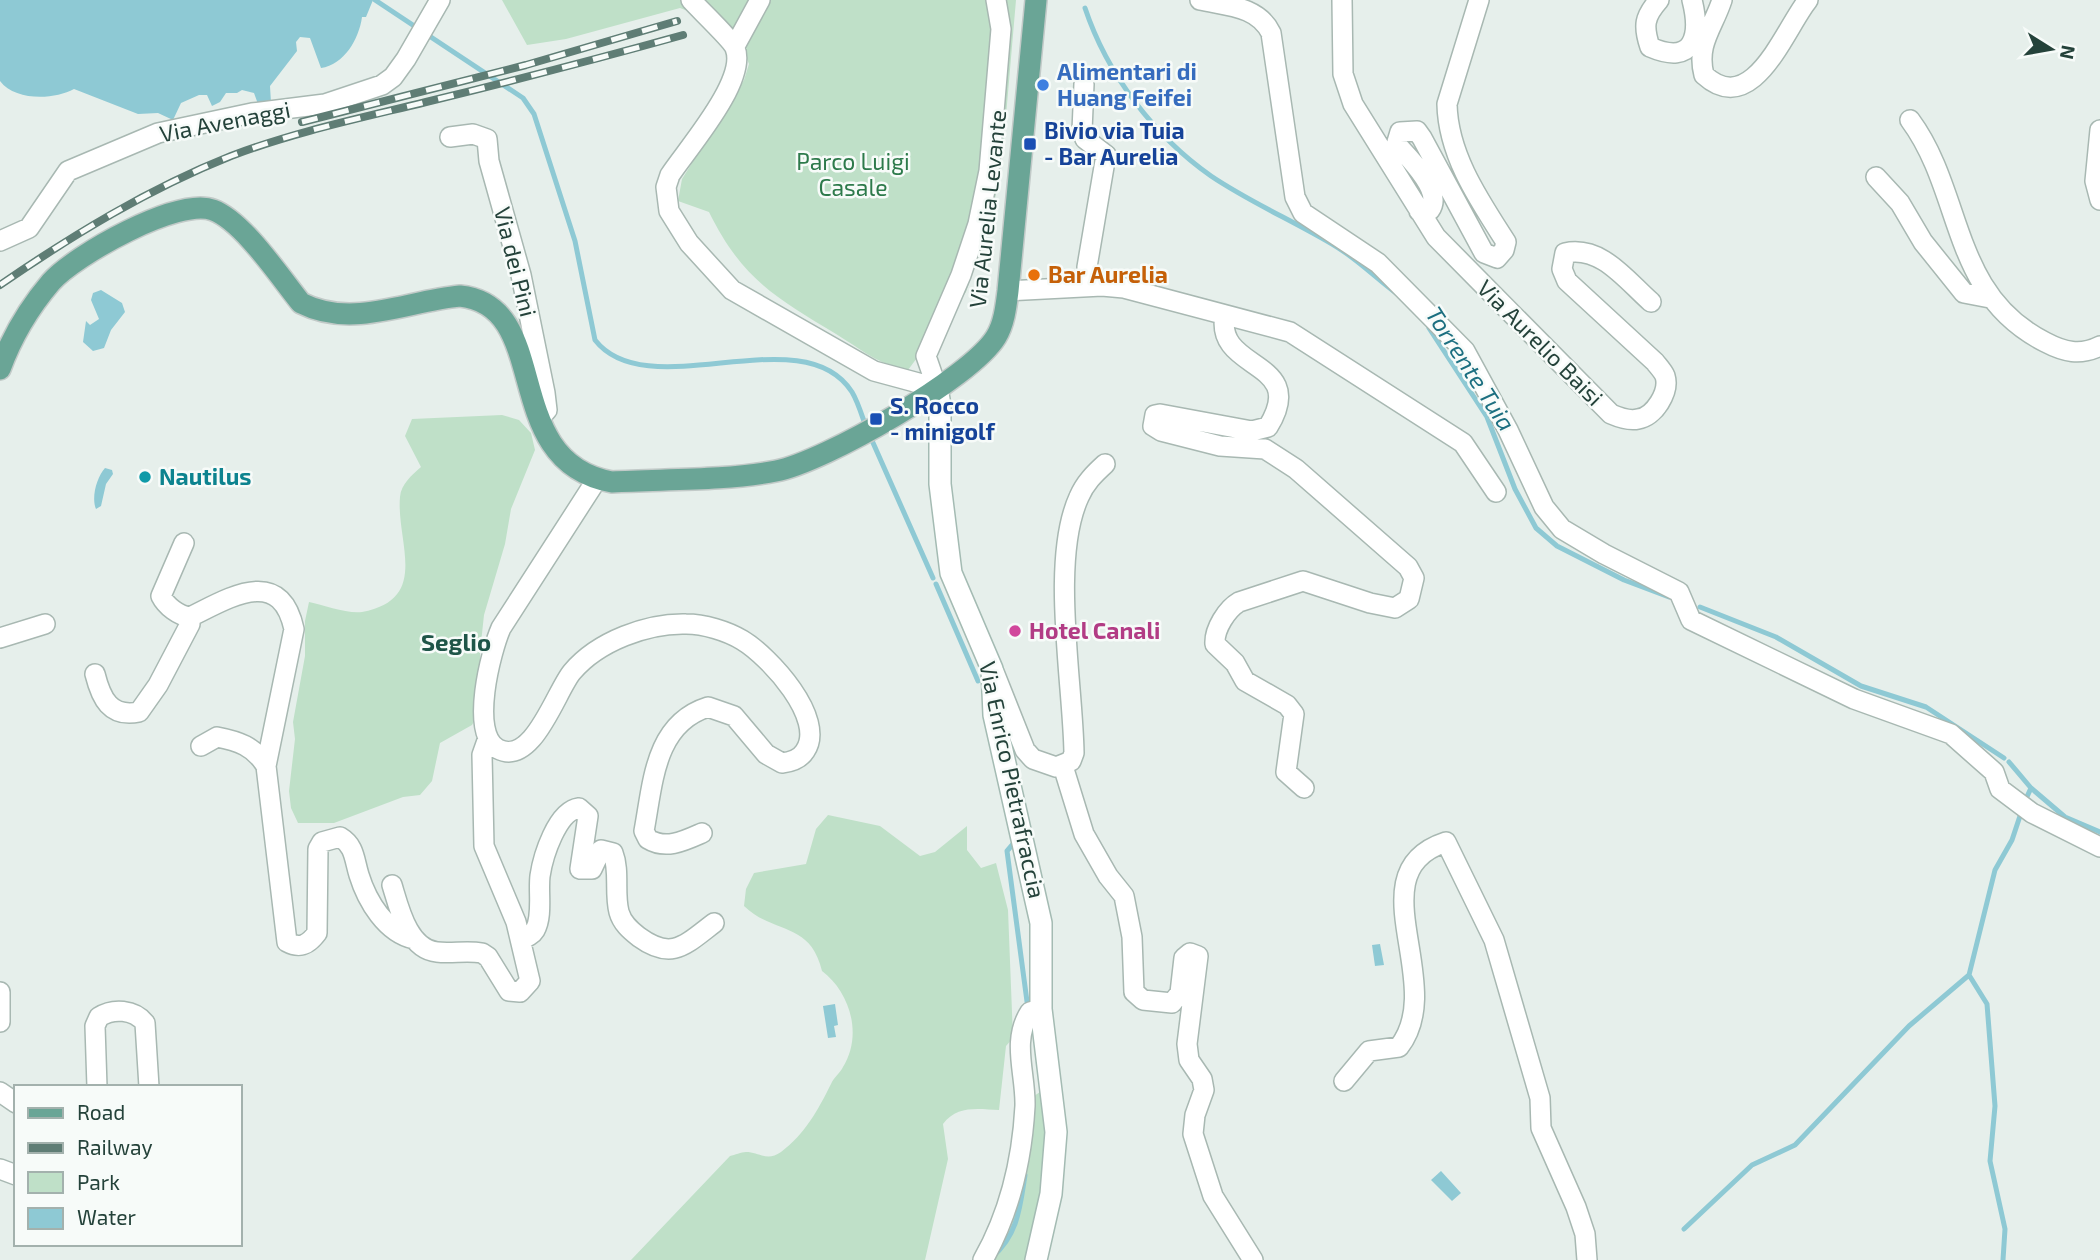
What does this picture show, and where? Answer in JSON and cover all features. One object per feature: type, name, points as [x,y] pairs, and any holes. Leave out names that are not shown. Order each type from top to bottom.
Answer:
[{"type":"main road","name":"Via Aurelia Levante","points":[[0,369],[6,336],[53,280],[77,260],[171,211],[191,206],[212,209],[231,220],[301,303],[316,310],[336,315],[372,313],[460,296],[477,298],[491,304],[513,335],[539,419],[558,454],[597,479],[612,482],[719,477],[778,471],[819,457],[937,388],[979,357],[997,336],[1008,291],[1035,0]]},
{"type":"street","points":[[691,0],[735,46]]},
{"type":"street","points":[[937,388],[926,356],[961,275],[978,225],[989,172],[1000,29],[996,0]]},
{"type":"street","points":[[1200,0],[1253,12],[1265,21],[1271,33],[1295,197],[1303,213],[1378,263],[1465,351],[1508,430],[1544,507],[1562,529],[1679,592],[1691,621],[1854,699],[1951,734],[1993,772],[2000,789],[2032,813],[2100,846]]},
{"type":"street","name":"Via Aurelio Baisi","points":[[1342,0],[1343,74],[1353,104],[1436,237],[1611,414],[1619,417],[1639,419],[1650,413],[1665,390],[1665,376],[1655,362],[1567,281],[1562,269],[1565,253],[1577,251],[1598,254],[1651,302]]},
{"type":"street","points":[[1419,211],[1430,210],[1434,200],[1430,187],[1399,147],[1400,132],[1416,131],[1422,138],[1483,253],[1497,257],[1504,250],[1506,242],[1457,159],[1447,119],[1447,104],[1479,0]]},
{"type":"street","points":[[1658,0],[1648,12],[1643,27],[1650,47],[1676,54],[1687,49],[1696,38],[1698,23],[1692,0]]},
{"type":"street","points":[[1722,0],[1703,42],[1700,57],[1704,75],[1723,86],[1735,85],[1762,71],[1808,0]]},
{"type":"street","points":[[755,2],[735,46],[738,64],[735,76],[670,175],[666,187],[668,211],[689,243],[732,290],[874,371],[937,388]]},
{"type":"street","name":"Via Avenaggi","points":[[0,242],[29,228],[68,171],[169,130],[252,113],[325,104],[360,94],[393,77],[436,8]]},
{"type":"street","points":[[1084,84],[1082,131],[1085,139],[1106,155],[1087,267],[1088,278],[1102,286]]},
{"type":"street","points":[[1909,120],[1926,141],[1958,234],[1990,298],[2033,336],[2064,351],[2087,352],[2100,346]]},
{"type":"street","points":[[2100,130],[2095,181],[2100,200]]},
{"type":"street","name":"Via dei Pini","points":[[450,137],[473,134],[487,139],[488,161],[521,275],[545,393],[547,410],[539,419]]},
{"type":"street","points":[[1876,177],[1900,203],[1923,242],[1964,293],[1990,298]]},
{"type":"street","points":[[1008,291],[1102,286],[1124,288],[1290,332],[1316,346],[1463,443],[1496,492]]},
{"type":"street","points":[[1225,315],[1223,334],[1232,348],[1272,378],[1280,388],[1281,398],[1268,426],[1252,431],[1160,414],[1155,415],[1153,426],[1161,432],[1220,446],[1265,449],[1296,469],[1408,567],[1414,578],[1409,599],[1395,608],[1370,603],[1303,581],[1230,607],[1215,644],[1235,663],[1245,681],[1287,705],[1294,714],[1286,772],[1304,788]]},
{"type":"street","name":"Via Enrico Pietrafraccia","points":[[937,388],[940,405],[940,484],[951,573],[992,669],[994,715],[1040,912],[1041,1009],[1056,1132],[1052,1194],[1036,1260]]},
{"type":"street","points":[[1063,766],[1074,753],[1065,594],[1072,521],[1078,498],[1088,479],[1105,464]]},
{"type":"street","points":[[190,617],[242,593],[260,591],[279,597],[291,613],[294,629],[266,766],[287,942],[299,946],[310,943],[317,933],[318,849],[322,842],[340,837],[353,849],[364,888],[391,929],[414,939],[433,952],[482,954],[488,957],[503,986],[513,993],[525,988],[530,981],[522,939],[484,846],[482,755],[488,738],[484,692],[492,647],[501,628],[597,479]]},
{"type":"street","points":[[184,543],[161,596],[165,603],[190,617]]},
{"type":"street","points":[[95,674],[99,693],[108,706],[119,712],[139,712],[158,685],[190,624],[190,617]]},
{"type":"street","points":[[0,638],[45,624]]},
{"type":"street","points":[[488,738],[497,749],[511,751],[523,748],[539,730],[571,673],[615,641],[657,625],[684,624],[702,624],[742,640],[772,666],[795,693],[810,726],[810,743],[803,755],[790,762],[782,762],[766,754],[734,716],[708,707],[690,715],[664,741],[656,762],[645,831],[648,838],[661,845],[678,843],[702,833]]},
{"type":"street","points":[[992,669],[1025,750],[1043,764],[1063,766]]},
{"type":"street","points":[[201,746],[216,737],[237,741],[258,752],[266,766]]},
{"type":"street","points":[[1063,766],[1084,834],[1108,876],[1124,896],[1132,937],[1131,980],[1134,992],[1143,1000],[1172,1003],[1180,993],[1184,958],[1190,953],[1198,956],[1187,1044],[1189,1060],[1202,1079],[1204,1090],[1195,1115],[1193,1134],[1213,1196],[1253,1260]]},
{"type":"street","points":[[522,939],[530,936],[537,924],[541,874],[556,830],[567,812],[579,808],[588,816],[580,869],[593,869],[601,850],[613,853],[619,914],[627,927],[657,949],[669,950],[683,946],[714,923]]},
{"type":"street","points":[[1344,1081],[1369,1051],[1399,1047],[1405,1039],[1417,988],[1401,896],[1405,876],[1432,847],[1446,842],[1493,940],[1540,1098],[1541,1128],[1576,1207],[1585,1234],[1588,1260]]},
{"type":"street","points":[[392,885],[404,921],[414,939]]},
{"type":"street","points":[[0,992],[0,1022]]},
{"type":"street","points":[[983,1260],[999,1230],[1013,1193],[1025,1104],[1020,1043],[1024,1021],[1030,1012],[1041,1009]]},
{"type":"street","points":[[97,1085],[95,1026],[99,1017],[114,1011],[140,1016],[145,1023],[149,1085]]},
{"type":"green space","name":"Parco Luigi Casale","points":[[502,0],[1016,0],[1004,139],[993,213],[966,292],[908,370],[870,356],[778,297],[734,254],[709,212],[678,201],[682,179],[744,80],[749,64],[742,47],[727,26],[680,8],[566,39],[527,45]]},
{"type":"green space","points":[[502,415],[519,420],[531,433],[535,450],[511,509],[505,544],[484,615],[480,652],[481,709],[472,725],[440,743],[432,781],[420,795],[403,797],[334,823],[298,823],[291,808],[289,791],[295,739],[293,722],[305,656],[305,621],[309,602],[343,611],[362,612],[383,605],[396,595],[403,582],[405,566],[400,497],[402,488],[421,467],[405,436],[412,419]]},
{"type":"green space","points":[[828,815],[880,826],[920,856],[935,852],[967,826],[967,850],[981,868],[996,863],[1008,910],[1013,1038],[1006,1046],[999,1110],[961,1111],[943,1124],[948,1159],[925,1260],[631,1260],[730,1156],[751,1152],[771,1156],[790,1145],[810,1121],[849,1055],[853,1028],[851,1015],[840,990],[822,971],[809,944],[800,936],[755,915],[744,906],[746,889],[754,873],[806,864],[816,829]]},
{"type":"green space","points":[[1040,1092],[1047,1099],[1051,1146],[1029,1260],[988,1260],[1031,1098]]},
{"type":"water","points":[[0,0],[373,0],[366,17],[362,17],[354,42],[337,62],[321,68],[310,38],[300,37],[296,42],[297,51],[270,86],[271,103],[258,104],[254,93],[242,90],[226,93],[220,102],[212,106],[207,95],[199,95],[181,103],[173,120],[158,113],[138,114],[74,89],[66,93],[35,97],[7,88],[0,81]]},
{"type":"water","points":[[101,290],[122,303],[125,312],[111,330],[104,348],[93,351],[83,342],[86,321],[90,325],[99,319],[91,300],[93,293]]},
{"type":"water","points":[[105,468],[112,470],[113,474],[106,484],[101,506],[96,509],[96,487]]},
{"type":"water","points":[[1380,944],[1384,965],[1375,966],[1372,945]]},
{"type":"water","points":[[835,1004],[838,1025],[834,1026],[836,1037],[828,1038],[823,1006]]},
{"type":"water","points":[[1441,1171],[1461,1193],[1452,1201],[1431,1180]]},
{"type":"waterway","points":[[375,0],[523,98],[534,114],[575,241],[595,340],[619,359],[651,366],[763,360],[799,361],[829,370],[852,392],[866,427]]},
{"type":"waterway","name":"Torrente Tuia","points":[[1085,8],[1094,33],[1120,80],[1135,102],[1170,142],[1211,176],[1337,247],[1396,293]]},
{"type":"waterway","name":"Torrente Tuia","points":[[1429,328],[1487,417],[1515,489],[1536,528],[1557,546],[1624,580],[1669,597]]},
{"type":"waterway","points":[[870,436],[933,578]]},
{"type":"waterway","points":[[936,584],[978,681]]},
{"type":"waterway","name":"Torrente Tuia","points":[[1700,607],[1776,637],[1861,686],[1926,707],[2004,758]]},
{"type":"waterway","name":"Torrente Tuia","points":[[2009,762],[2031,788],[2065,817],[2100,832]]},
{"type":"waterway","points":[[2025,801],[2031,788]]},
{"type":"waterway","points":[[1684,1229],[1752,1165],[1795,1145],[1909,1026],[1969,975],[1995,870],[2012,840],[2022,810]]},
{"type":"waterway","points":[[1013,844],[1007,851],[1028,1009]]},
{"type":"waterway","points":[[1969,975],[1987,1004],[1995,1106],[1990,1161],[2005,1229],[2003,1260]]},
{"type":"waterway","points":[[992,1257],[1013,1230],[1025,1175]]},
{"type":"railway","points":[[302,122],[526,65],[677,21]]},
{"type":"railway","points":[[0,285],[112,214],[170,183],[231,156],[328,126],[683,35]]},
{"type":"place","name":"Alimentari di Huang Feifei","points":[[1043,85]]},
{"type":"place","name":"Bivio via Tuia - Bar Aurelia","points":[[1030,144]]},
{"type":"place","name":"Bar Aurelia","points":[[1034,275]]},
{"type":"place","name":"S. Rocco - minigolf","points":[[876,419]]},
{"type":"place","name":"Nautilus","points":[[145,477]]},
{"type":"place","name":"Hotel Canali","points":[[1015,631]]},
{"type":"district","name":"Seglio","points":[[456,643]]}]
